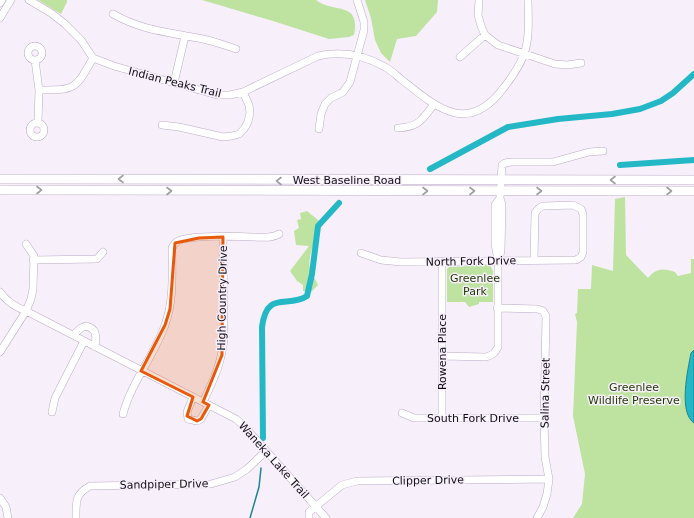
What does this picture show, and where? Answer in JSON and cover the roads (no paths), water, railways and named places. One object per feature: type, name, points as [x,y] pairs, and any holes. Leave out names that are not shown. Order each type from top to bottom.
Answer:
[{"type":"main road","name":"West Baseline Road","points":[[0,179],[694,180]]},
{"type":"main road","name":"West Baseline Road","points":[[0,190],[500,194],[694,191]]},
{"type":"street","points":[[0,18],[11,0]]},
{"type":"street","points":[[29,0],[51,13],[65,24],[81,40],[94,58],[78,83],[71,88],[63,90],[39,90]]},
{"type":"street","points":[[319,129],[323,109],[331,98],[342,92],[350,82],[364,30],[364,22],[357,0]]},
{"type":"street","points":[[479,0],[478,15],[481,26],[485,35],[498,45],[554,64],[567,65],[581,63]]},
{"type":"street","name":"Indian Peaks Trail","points":[[94,58],[114,66],[174,84],[217,95],[230,95],[243,92],[318,56],[329,53],[357,55],[386,68],[434,104],[445,110],[456,113],[474,112],[490,103],[518,70],[525,54],[528,34],[528,0]]},
{"type":"street","points":[[113,14],[137,26],[200,38],[236,49]]},
{"type":"street","points":[[460,57],[485,35]]},
{"type":"street","points":[[174,84],[185,36]]},
{"type":"street","points":[[35,60],[39,90],[38,122]]},
{"type":"street","points":[[162,125],[179,127],[223,137],[240,134],[248,122],[250,113],[249,104],[243,92]]},
{"type":"street","points":[[398,128],[409,128],[422,121],[434,104]]},
{"type":"street","points":[[442,356],[492,356],[498,347],[498,262],[501,250],[502,205],[500,180],[502,165],[506,163],[553,162],[589,152],[603,151]]},
{"type":"street","name":"North Fork Drive","points":[[361,252],[381,260],[394,262],[576,260],[582,256],[583,252],[583,214],[581,209],[573,205],[543,206],[539,208],[535,213],[534,260]]},
{"type":"street","points":[[123,414],[127,399],[165,325],[170,309],[172,293],[172,248],[175,243],[178,241],[199,238],[260,238],[276,236],[279,234]]},
{"type":"street","name":"High Country Drive","points":[[206,403],[218,371],[224,339],[223,237]]},
{"type":"street","points":[[0,351],[26,311],[31,299],[33,289],[34,256],[26,244]]},
{"type":"street","points":[[33,260],[98,259],[103,252]]},
{"type":"street","name":"Rowena Place","points":[[442,262],[442,418]]},
{"type":"street","name":"Waneka Lake Trail","points":[[0,292],[4,298],[16,308],[26,311],[236,419],[244,426],[326,518]]},
{"type":"street","name":"Salina Street","points":[[498,308],[538,309],[543,311],[546,316],[544,418],[545,457],[549,479],[545,500],[537,518]]},
{"type":"street","points":[[73,335],[81,328],[86,326],[91,327],[95,331],[96,335],[95,347]]},
{"type":"street","points":[[52,412],[55,398],[84,341]]},
{"type":"street","points":[[193,397],[187,412],[188,419],[197,421],[202,419],[206,403]]},
{"type":"street","name":"South Fork Drive","points":[[402,413],[414,418],[544,418]]},
{"type":"street","name":"Sandpiper Drive","points":[[76,518],[76,501],[79,494],[83,489],[90,486],[211,484],[235,477],[247,469],[266,451]]},
{"type":"street","name":"Clipper Drive","points":[[316,507],[342,485],[357,481],[549,479]]},
{"type":"street","points":[[0,498],[6,507],[8,518]]},
{"type":"street","name":"Waneka Lake Trail","points":[[309,518],[309,512],[316,507]]},
{"type":"water","points":[[694,350],[694,423],[686,410],[685,390],[691,353]]},
{"type":"waterway","points":[[430,169],[508,127],[640,109],[661,101],[673,93],[694,74]]},
{"type":"waterway","points":[[620,165],[694,160]]},
{"type":"waterway","points":[[263,438],[262,327],[265,315],[268,308],[273,304],[300,300],[307,296],[312,274],[318,226],[339,203]]},
{"type":"waterway","points":[[250,518],[259,487],[261,468]]},
{"type":"park label","name":"Greenlee Park","points":[[475,284]]},
{"type":"park label","name":"Greenlee Wildlife Preserve","points":[[634,393]]}]
